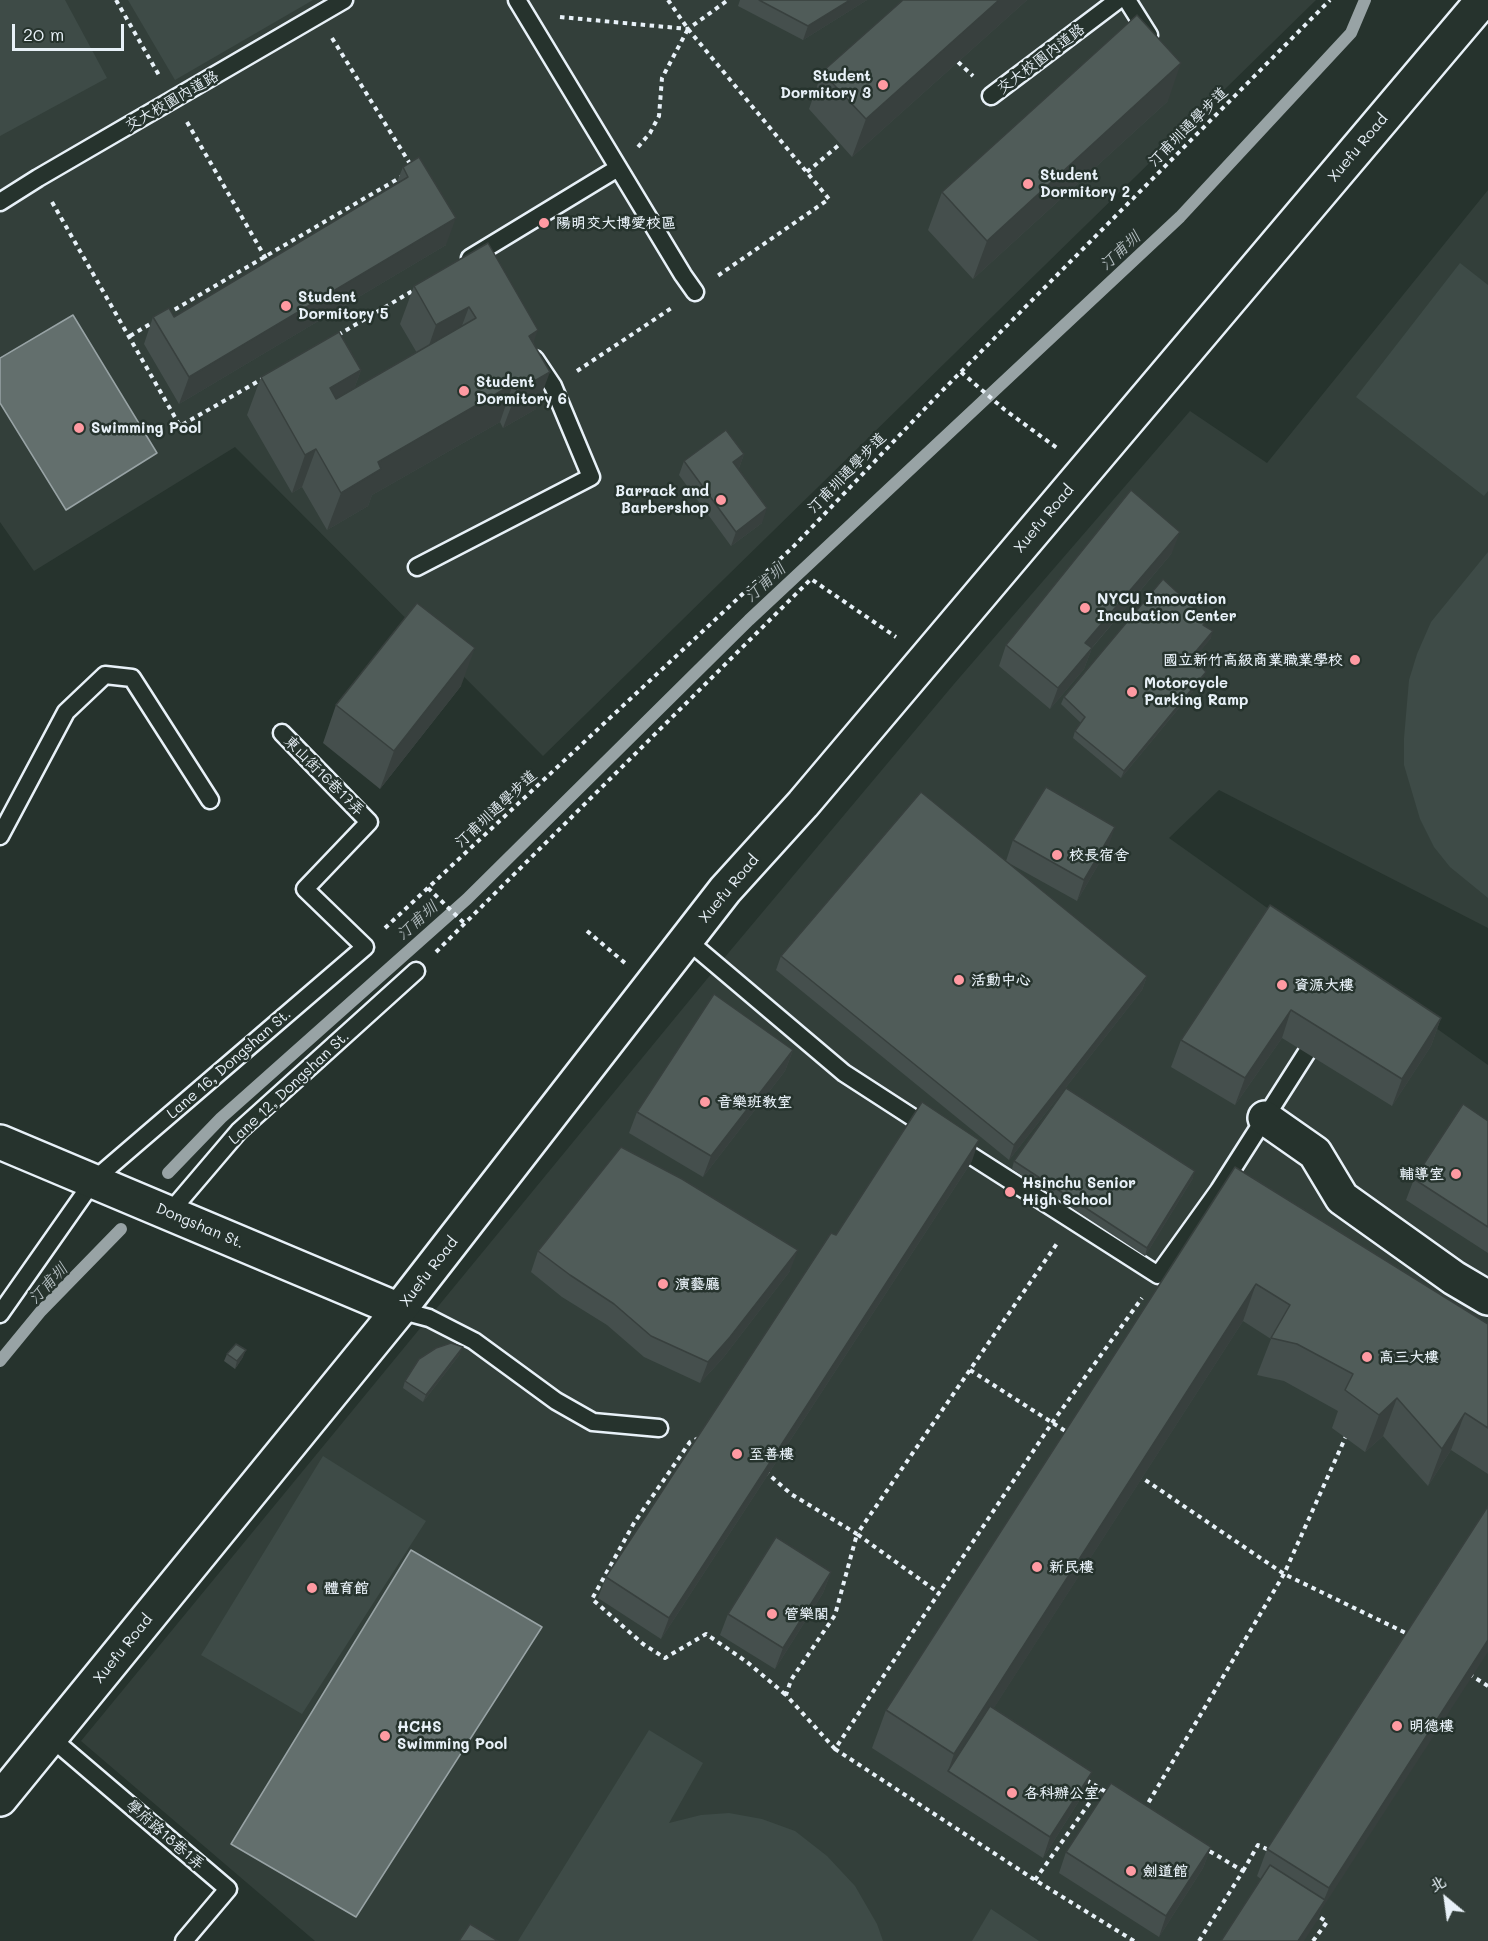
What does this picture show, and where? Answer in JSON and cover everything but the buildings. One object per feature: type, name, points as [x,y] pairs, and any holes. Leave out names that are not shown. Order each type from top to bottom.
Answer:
[{"type":"street","name":"Xuefu Road","points":[[0,1799],[399,1310],[725,890],[803,804],[1483,0]]},
{"type":"street","points":[[1265,1118],[1315,1153],[1342,1198],[1454,1278],[1488,1298]]},
{"type":"street","name":"Dongshan St.","points":[[0,1142],[399,1310]]},
{"type":"lane","name":"交大校園內道路","points":[[0,202],[344,0]]},
{"type":"lane","name":"交大校園內道路","points":[[992,96],[1118,0]]},
{"type":"lane","points":[[1127,0],[1157,47]]},
{"type":"lane","points":[[522,7],[695,292]]},
{"type":"lane","points":[[476,268],[469,259],[618,168]]},
{"type":"lane","points":[[417,567],[591,477],[554,386],[528,347]]},
{"type":"lane","points":[[0,836],[66,712],[105,675],[132,678],[210,800]]},
{"type":"lane","name":"東山街16巷17弄","points":[[282,733],[369,822],[305,889],[365,947]]},
{"type":"lane","points":[[687,939],[844,1073],[1158,1275],[1219,1190],[1307,1052]]},
{"type":"lane","name":"Lane 16, Dongshan St.","points":[[0,1314],[94,1180],[365,947]]},
{"type":"lane","name":"Lane 12, Dongshan St.","points":[[170,1212],[239,1131],[416,971]]},
{"type":"lane","points":[[399,1310],[429,1318],[474,1341],[556,1401],[593,1422],[659,1428]]},
{"type":"lane","name":"學府路18巷1弄","points":[[50,1737],[228,1889],[184,1941]]},
{"type":"path","points":[[116,0],[271,266]]},
{"type":"path","points":[[668,0],[688,29],[829,199]]},
{"type":"path","points":[[618,168],[651,133],[659,116],[662,78],[688,29],[728,0]]},
{"type":"path","name":"汀甫圳通學步道","points":[[365,947],[794,546],[961,372],[1330,0]]},
{"type":"path","points":[[522,7],[688,29]]},
{"type":"path","points":[[318,15],[414,170]]},
{"type":"path","points":[[807,172],[840,144]]},
{"type":"path","points":[[130,336],[404,176]]},
{"type":"path","points":[[38,178],[180,426],[273,372]]},
{"type":"path","points":[[335,336],[417,289]]},
{"type":"path","points":[[961,372],[1005,410],[1086,470]]},
{"type":"path","points":[[416,971],[811,579],[926,658]]},
{"type":"path","points":[[428,888],[465,923]]},
{"type":"path","points":[[587,931],[651,986]]},
{"type":"path","points":[[786,1695],[790,1680],[835,1615],[857,1534],[1073,1220]]},
{"type":"path","points":[[835,1749],[1052,1423],[1158,1275]]},
{"type":"path","points":[[970,1370],[1073,1436]]},
{"type":"path","points":[[1142,1813],[1284,1574],[1345,1437],[1352,1428]]},
{"type":"path","points":[[705,1435],[690,1442],[634,1523],[592,1599],[643,1644],[664,1658],[706,1634],[747,1662],[786,1695],[835,1749],[1035,1880],[1134,1941]]},
{"type":"path","points":[[760,1468],[769,1473],[791,1494],[857,1534],[939,1593]]},
{"type":"path","points":[[1133,1472],[1284,1574],[1412,1636]]},
{"type":"path","points":[[1406,1645],[1417,1627]]},
{"type":"path","points":[[1464,1671],[1488,1686]]},
{"type":"path","points":[[1082,1778],[1117,1798]]},
{"type":"path","points":[[1035,1880],[1100,1788]]},
{"type":"path","points":[[1267,1860],[1278,1843]]},
{"type":"path","points":[[1199,1941],[1258,1845],[1272,1852]]},
{"type":"path","points":[[1202,1847],[1243,1871]]},
{"type":"path","points":[[1307,1909],[1327,1922],[1313,1941]]},
{"type":"shaded area","name":"陽明交大博愛校區","points":[[0,0],[1316,0],[543,756],[235,447],[34,571],[0,522]]},
{"type":"shaded area","points":[[0,0],[65,0],[107,78],[0,136]]},
{"type":"shaded area","points":[[128,0],[313,0],[175,80]]},
{"type":"shaded area","name":"Hsinchu Senior High School","points":[[1488,190],[1488,928],[1219,790],[1169,838],[1488,1065],[1488,1941],[315,1941],[81,1741],[730,951],[954,684],[1190,411],[1267,463]]},
{"type":"shaded area","points":[[1460,263],[1488,285],[1488,491],[1484,496],[1356,397]]},
{"type":"shaded area","name":"Swimming Pool","points":[[73,315],[157,453],[66,510],[0,403],[0,358]]},
{"type":"shaded area","points":[[1488,552],[1488,898],[1450,867],[1434,847],[1420,819],[1404,765],[1404,738],[1409,680],[1431,622]]},
{"type":"shaded area","name":"體育館","points":[[323,1456],[426,1521],[302,1714],[201,1655]]},
{"type":"shaded area","name":"HCHS Swimming Pool","points":[[411,1550],[542,1627],[356,1917],[231,1844]]},
{"type":"shaded area","points":[[649,1730],[703,1763],[669,1823],[701,1815],[729,1813],[762,1819],[795,1831],[827,1856],[855,1886],[877,1924],[883,1941],[518,1941]]},
{"type":"shaded area","points":[[991,1909],[1039,1941],[972,1941]]},
{"type":"waterway","name":"汀甫圳","points":[[168,1173],[221,1118],[467,899],[749,620],[1180,217],[1351,33],[1365,0]]},
{"type":"waterway","name":"汀甫圳","points":[[0,1361],[41,1311],[121,1229]]},
{"type":"place","name":"Student Dormitory 3","points":[[883,85]]},
{"type":"place","name":"Student Dormitory 2","points":[[1028,184]]},
{"type":"place","name":"陽明交大博愛校區","points":[[544,223]]},
{"type":"place","name":"Student Dormitory 5","points":[[286,306]]},
{"type":"place","name":"Student Dormitory 6","points":[[464,391]]},
{"type":"place","name":"Swimming Pool","points":[[79,428]]},
{"type":"place","name":"Barrack and Barbershop","points":[[721,500]]},
{"type":"place","name":"NYCU Innovation Incubation Center","points":[[1085,608]]},
{"type":"place","name":"國立新竹高級商業職業學校","points":[[1355,660]]},
{"type":"place","name":"Motorcycle Parking Ramp","points":[[1132,692]]},
{"type":"place","name":"校長宿舍","points":[[1057,855]]},
{"type":"place","name":"活動中心","points":[[959,980]]},
{"type":"place","name":"資源大樓","points":[[1282,985]]},
{"type":"place","name":"音樂班教室","points":[[705,1102]]},
{"type":"place","name":"輔導室","points":[[1456,1174]]},
{"type":"place","name":"Hsinchu Senior High School","points":[[1010,1192]]},
{"type":"place","name":"演藝廳","points":[[663,1284]]},
{"type":"place","name":"高三大樓","points":[[1367,1357]]},
{"type":"place","name":"至善樓","points":[[737,1454]]},
{"type":"place","name":"新民樓","points":[[1037,1567]]},
{"type":"place","name":"體育館","points":[[312,1588]]},
{"type":"place","name":"管樂閣","points":[[772,1614]]},
{"type":"place","name":"明德樓","points":[[1397,1726]]},
{"type":"place","name":"HCHS Swimming Pool","points":[[385,1736]]},
{"type":"place","name":"各科辦公室","points":[[1012,1793]]},
{"type":"place","name":"劍道館","points":[[1131,1871]]}]
